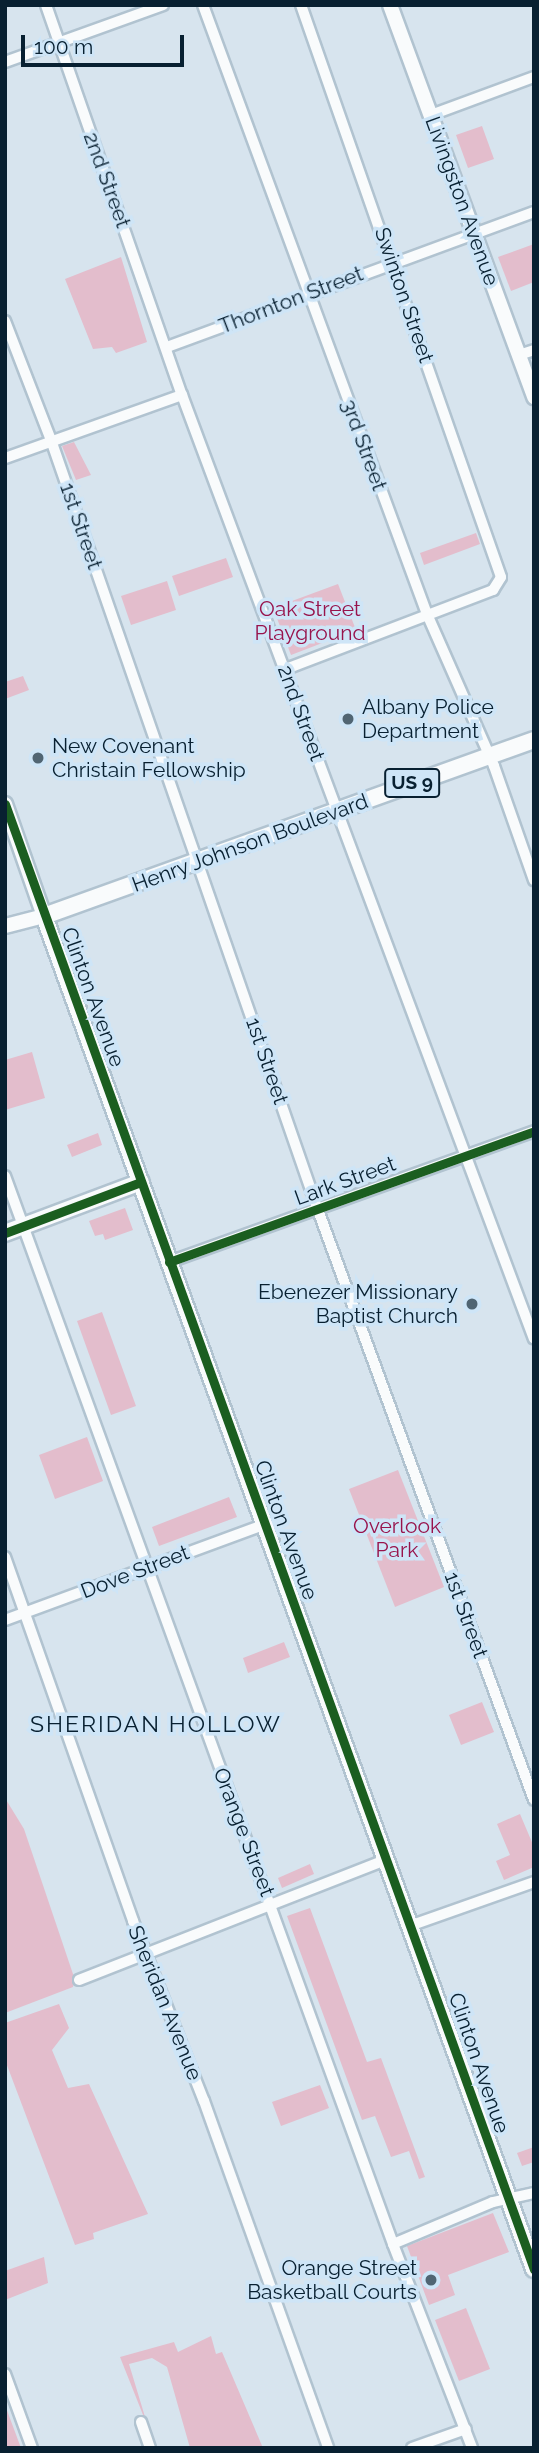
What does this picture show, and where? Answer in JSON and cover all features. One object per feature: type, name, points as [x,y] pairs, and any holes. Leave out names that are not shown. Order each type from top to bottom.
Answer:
[{"type":"main road","name":"Henry Johnson Boulevard","points":[[44,916],[534,740]]},
{"type":"main road","name":"Clinton Avenue","points":[[44,916],[412,1925],[534,2269]]},
{"type":"main road","points":[[5,1233],[141,1182]]},
{"type":"street","name":"2nd Street","points":[[46,5],[182,395],[534,1339]]},
{"type":"street","points":[[5,62],[163,5]]},
{"type":"street","name":"3rd Street","points":[[203,5],[307,294],[427,614],[488,756],[534,880]]},
{"type":"street","name":"Swinton Street","points":[[301,5],[484,521],[501,577],[498,585],[427,614]]},
{"type":"street","name":"Livingston Avenue","points":[[390,5],[534,397]]},
{"type":"street","points":[[431,115],[534,77]]},
{"type":"street","name":"Thornton Street","points":[[167,347],[534,212]]},
{"type":"street","name":"1st Street","points":[[5,321],[51,440],[318,1210],[534,1800]]},
{"type":"street","points":[[519,355],[534,350]]},
{"type":"street","points":[[5,458],[182,395]]},
{"type":"street","points":[[286,669],[427,614]]},
{"type":"street","name":"Clinton Avenue","points":[[5,804],[44,916]]},
{"type":"street","name":"Henry Johnson Boulevard","points":[[5,926],[44,916]]},
{"type":"street","name":"Lark Street","points":[[169,1262],[534,1131]]},
{"type":"street","name":"Orange Street","points":[[5,1176],[393,2244],[472,2448]]},
{"type":"street","name":"Dove Street","points":[[5,1620],[265,1524]]},
{"type":"street","name":"Sheridan Avenue","points":[[5,1557],[27,1612],[145,1952],[208,2112],[328,2448]]},
{"type":"street","points":[[79,1980],[387,1859]]},
{"type":"street","points":[[412,1925],[534,1882]]},
{"type":"street","points":[[393,2244],[508,2199],[534,2193]]},
{"type":"street","points":[[6,2381],[32,2448]]},
{"type":"street","points":[[141,2422],[150,2448]]},
{"type":"street","points":[[418,2447],[466,2429]]},
{"type":"green space","points":[[482,126],[494,159],[468,168],[456,135]]},
{"type":"green space","points":[[534,244],[534,282],[511,291],[498,257]]},
{"type":"green space","points":[[121,257],[147,342],[116,353],[112,347],[93,349],[65,279]]},
{"type":"green space","points":[[74,442],[91,475],[76,480],[62,446]]},
{"type":"green space","points":[[476,533],[480,544],[424,565],[420,553]]},
{"type":"green space","points":[[226,558],[233,577],[179,596],[172,576]]},
{"type":"green space","points":[[167,581],[176,610],[131,625],[121,596]]},
{"type":"green space","name":"Oak Street Playground","points":[[338,584],[356,630],[291,655],[273,608]]},
{"type":"green space","points":[[23,676],[29,690],[5,699],[5,682]]},
{"type":"green space","points":[[32,1052],[45,1098],[5,1110],[5,1060]]},
{"type":"green space","points":[[98,1133],[102,1145],[72,1157],[67,1145]]},
{"type":"green space","points":[[125,1208],[133,1230],[105,1240],[103,1234],[95,1236],[89,1221]]},
{"type":"green space","points":[[102,1312],[136,1406],[111,1415],[77,1321]]},
{"type":"green space","points":[[87,1437],[103,1481],[55,1499],[39,1455]]},
{"type":"green space","name":"Overlook Park","points":[[398,1470],[444,1587],[395,1607],[349,1489]]},
{"type":"green space","points":[[229,1497],[237,1517],[159,1546],[152,1527]]},
{"type":"green space","points":[[284,1642],[290,1657],[248,1673],[243,1658]]},
{"type":"green space","points":[[482,1702],[494,1732],[461,1745],[449,1715]]},
{"type":"green space","points":[[5,1798],[24,1829],[74,1977],[73,1987],[5,2013]]},
{"type":"green space","points":[[520,1814],[534,1847],[534,1867],[504,1880],[496,1861],[510,1855],[497,1824]]},
{"type":"green space","points":[[310,1864],[314,1874],[282,1888],[278,1878]]},
{"type":"green space","points":[[310,1908],[367,2062],[381,2058],[425,2177],[419,2179],[409,2151],[391,2157],[375,2116],[362,2120],[287,1916]]},
{"type":"green space","points":[[59,2004],[69,2028],[52,2050],[68,2088],[89,2084],[148,2214],[93,2233],[94,2239],[75,2245],[5,2060],[5,2023]]},
{"type":"green space","points":[[320,2085],[329,2108],[281,2126],[272,2102]]},
{"type":"green space","points":[[534,2147],[534,2162],[522,2166],[517,2153]]},
{"type":"green space","points":[[493,2213],[509,2252],[448,2275],[455,2295],[429,2305],[407,2246]]},
{"type":"green space","points":[[44,2257],[48,2283],[5,2300],[5,2271]]},
{"type":"green space","points":[[466,2308],[490,2369],[459,2381],[435,2320]]},
{"type":"green space","points":[[211,2336],[216,2354],[222,2352],[263,2448],[190,2448],[167,2367],[152,2358],[129,2364],[149,2430],[120,2357],[174,2342],[178,2352]]},
{"type":"green space","points":[[5,2405],[21,2448],[5,2448]]},
{"type":"cycle path","points":[[5,804],[534,2269]]},
{"type":"cycle path","points":[[169,1262],[534,1131]]},
{"type":"cycle path","points":[[5,1233],[141,1182]]},
{"type":"place","name":"Albany Police Department","points":[[348,719]]},
{"type":"place","name":"New Covenant Christain Fellowship","points":[[38,758]]},
{"type":"place","name":"Ebenezer Missionary Baptist Church","points":[[472,1304]]},
{"type":"place","name":"Orange Street Basketball Courts","points":[[431,2280]]},
{"type":"district","name":"SHERIDAN HOLLOW","points":[[156,1724]]}]
